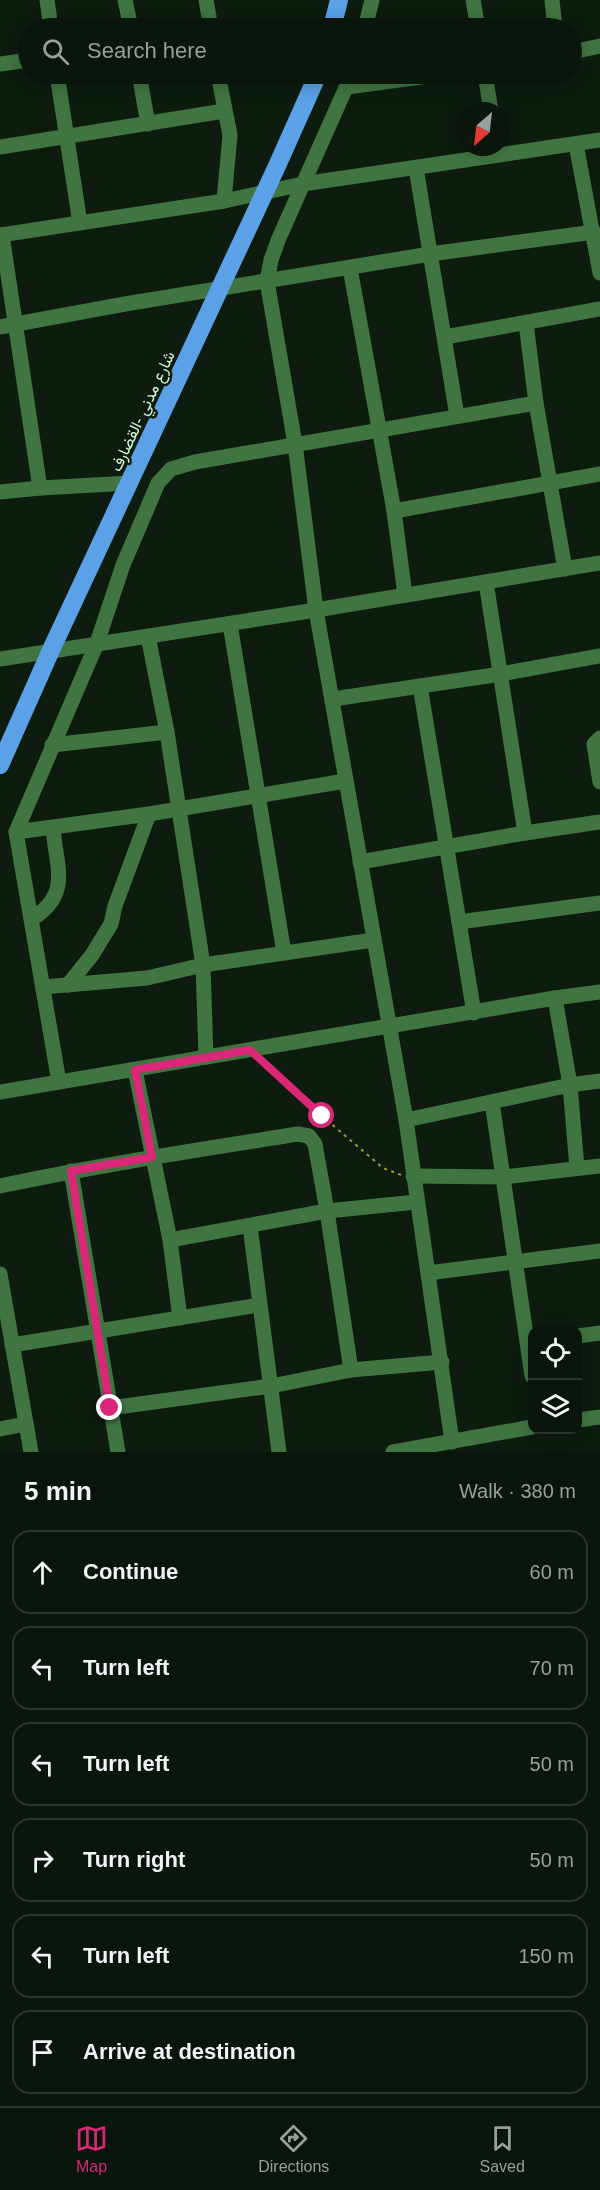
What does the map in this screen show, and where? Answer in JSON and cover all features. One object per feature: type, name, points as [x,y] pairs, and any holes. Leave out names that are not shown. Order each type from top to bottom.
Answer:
[{"type":"highway","points":[[334,18],[339,0]]},
{"type":"highway","name":"شارع مدني -القضارف","points":[[0,765],[314,84]]},
{"type":"street","points":[[47,0],[50,18]]},
{"type":"street","points":[[125,0],[128,18]]},
{"type":"street","points":[[206,0],[209,18]]},
{"type":"street","points":[[368,18],[372,0]]},
{"type":"street","points":[[473,0],[476,18]]},
{"type":"street","points":[[552,0],[554,18]]},
{"type":"street","points":[[582,50],[600,46]]},
{"type":"street","points":[[0,64],[18,61]]},
{"type":"street","points":[[59,84],[80,223]]},
{"type":"street","points":[[141,84],[148,124]]},
{"type":"street","points":[[220,84],[230,135],[224,201]]},
{"type":"street","points":[[347,84],[279,238],[267,281],[295,444],[316,610],[406,1120],[452,1442]]},
{"type":"street","points":[[487,84],[490,102]]},
{"type":"street","points":[[0,147],[224,111]]},
{"type":"street","points":[[510,150],[600,140]]},
{"type":"street","points":[[576,144],[600,273]]},
{"type":"street","points":[[40,488],[1,235],[224,201],[303,184],[416,168],[472,156]]},
{"type":"street","points":[[416,168],[457,416]]},
{"type":"street","points":[[0,327],[430,254],[594,232]]},
{"type":"street","points":[[350,268],[394,511],[405,595]]},
{"type":"street","points":[[445,337],[600,309]]},
{"type":"street","points":[[526,323],[536,403],[565,568]]},
{"type":"street","points":[[59,1082],[16,832],[97,643],[123,565],[158,483],[171,469],[295,444],[536,403]]},
{"type":"street","points":[[394,511],[600,474]]},
{"type":"street","points":[[0,492],[130,483]]},
{"type":"street","points":[[0,659],[600,563]]},
{"type":"street","points":[[486,582],[525,833]]},
{"type":"street","points":[[230,624],[284,953]]},
{"type":"street","points":[[148,636],[166,732],[203,965],[206,1057]]},
{"type":"street","points":[[333,699],[501,674],[600,656]]},
{"type":"street","points":[[420,686],[474,1012]]},
{"type":"street","points":[[52,745],[166,732]]},
{"type":"street","points":[[600,738],[597,738],[594,744],[600,782]]},
{"type":"street","points":[[16,832],[149,814],[345,781]]},
{"type":"street","points":[[68,985],[92,955],[111,924],[115,906],[149,814]]},
{"type":"street","points":[[360,862],[600,822]]},
{"type":"street","points":[[32,920],[52,902],[58,890],[60,876],[55,857],[53,828]]},
{"type":"street","points":[[459,922],[600,903]]},
{"type":"street","points":[[44,987],[147,978],[203,965],[373,940]]},
{"type":"street","points":[[0,1092],[600,992]]},
{"type":"street","points":[[555,998],[570,1085],[577,1168]]},
{"type":"street","points":[[135,1070],[170,1240],[180,1318]]},
{"type":"street","points":[[406,1120],[570,1085],[600,1081]]},
{"type":"street","points":[[492,1102],[528,1331]]},
{"type":"street","points":[[0,1186],[152,1157],[298,1134],[309,1136],[315,1143],[351,1370]]},
{"type":"street","points":[[413,1176],[503,1178],[600,1166]]},
{"type":"street","points":[[71,1171],[118,1452]]},
{"type":"street","points":[[170,1240],[327,1211],[416,1202]]},
{"type":"street","points":[[250,1226],[279,1452]]},
{"type":"street","points":[[428,1273],[600,1251]]},
{"type":"street","points":[[0,1274],[31,1452]]},
{"type":"street","points":[[12,1345],[259,1305]]},
{"type":"street","points":[[582,1335],[600,1333]]},
{"type":"street","points":[[110,1408],[271,1386],[351,1370],[442,1362]]},
{"type":"street","points":[[582,1419],[600,1417]]},
{"type":"street","points":[[0,1429],[26,1424]]},
{"type":"street","points":[[393,1452],[528,1428]]},
{"type":"path","points":[[250,1050],[382,1168],[413,1176]]},
{"type":"route","points":[[110,1408],[71,1171],[152,1157],[135,1070],[250,1050],[322,1116]]}]
